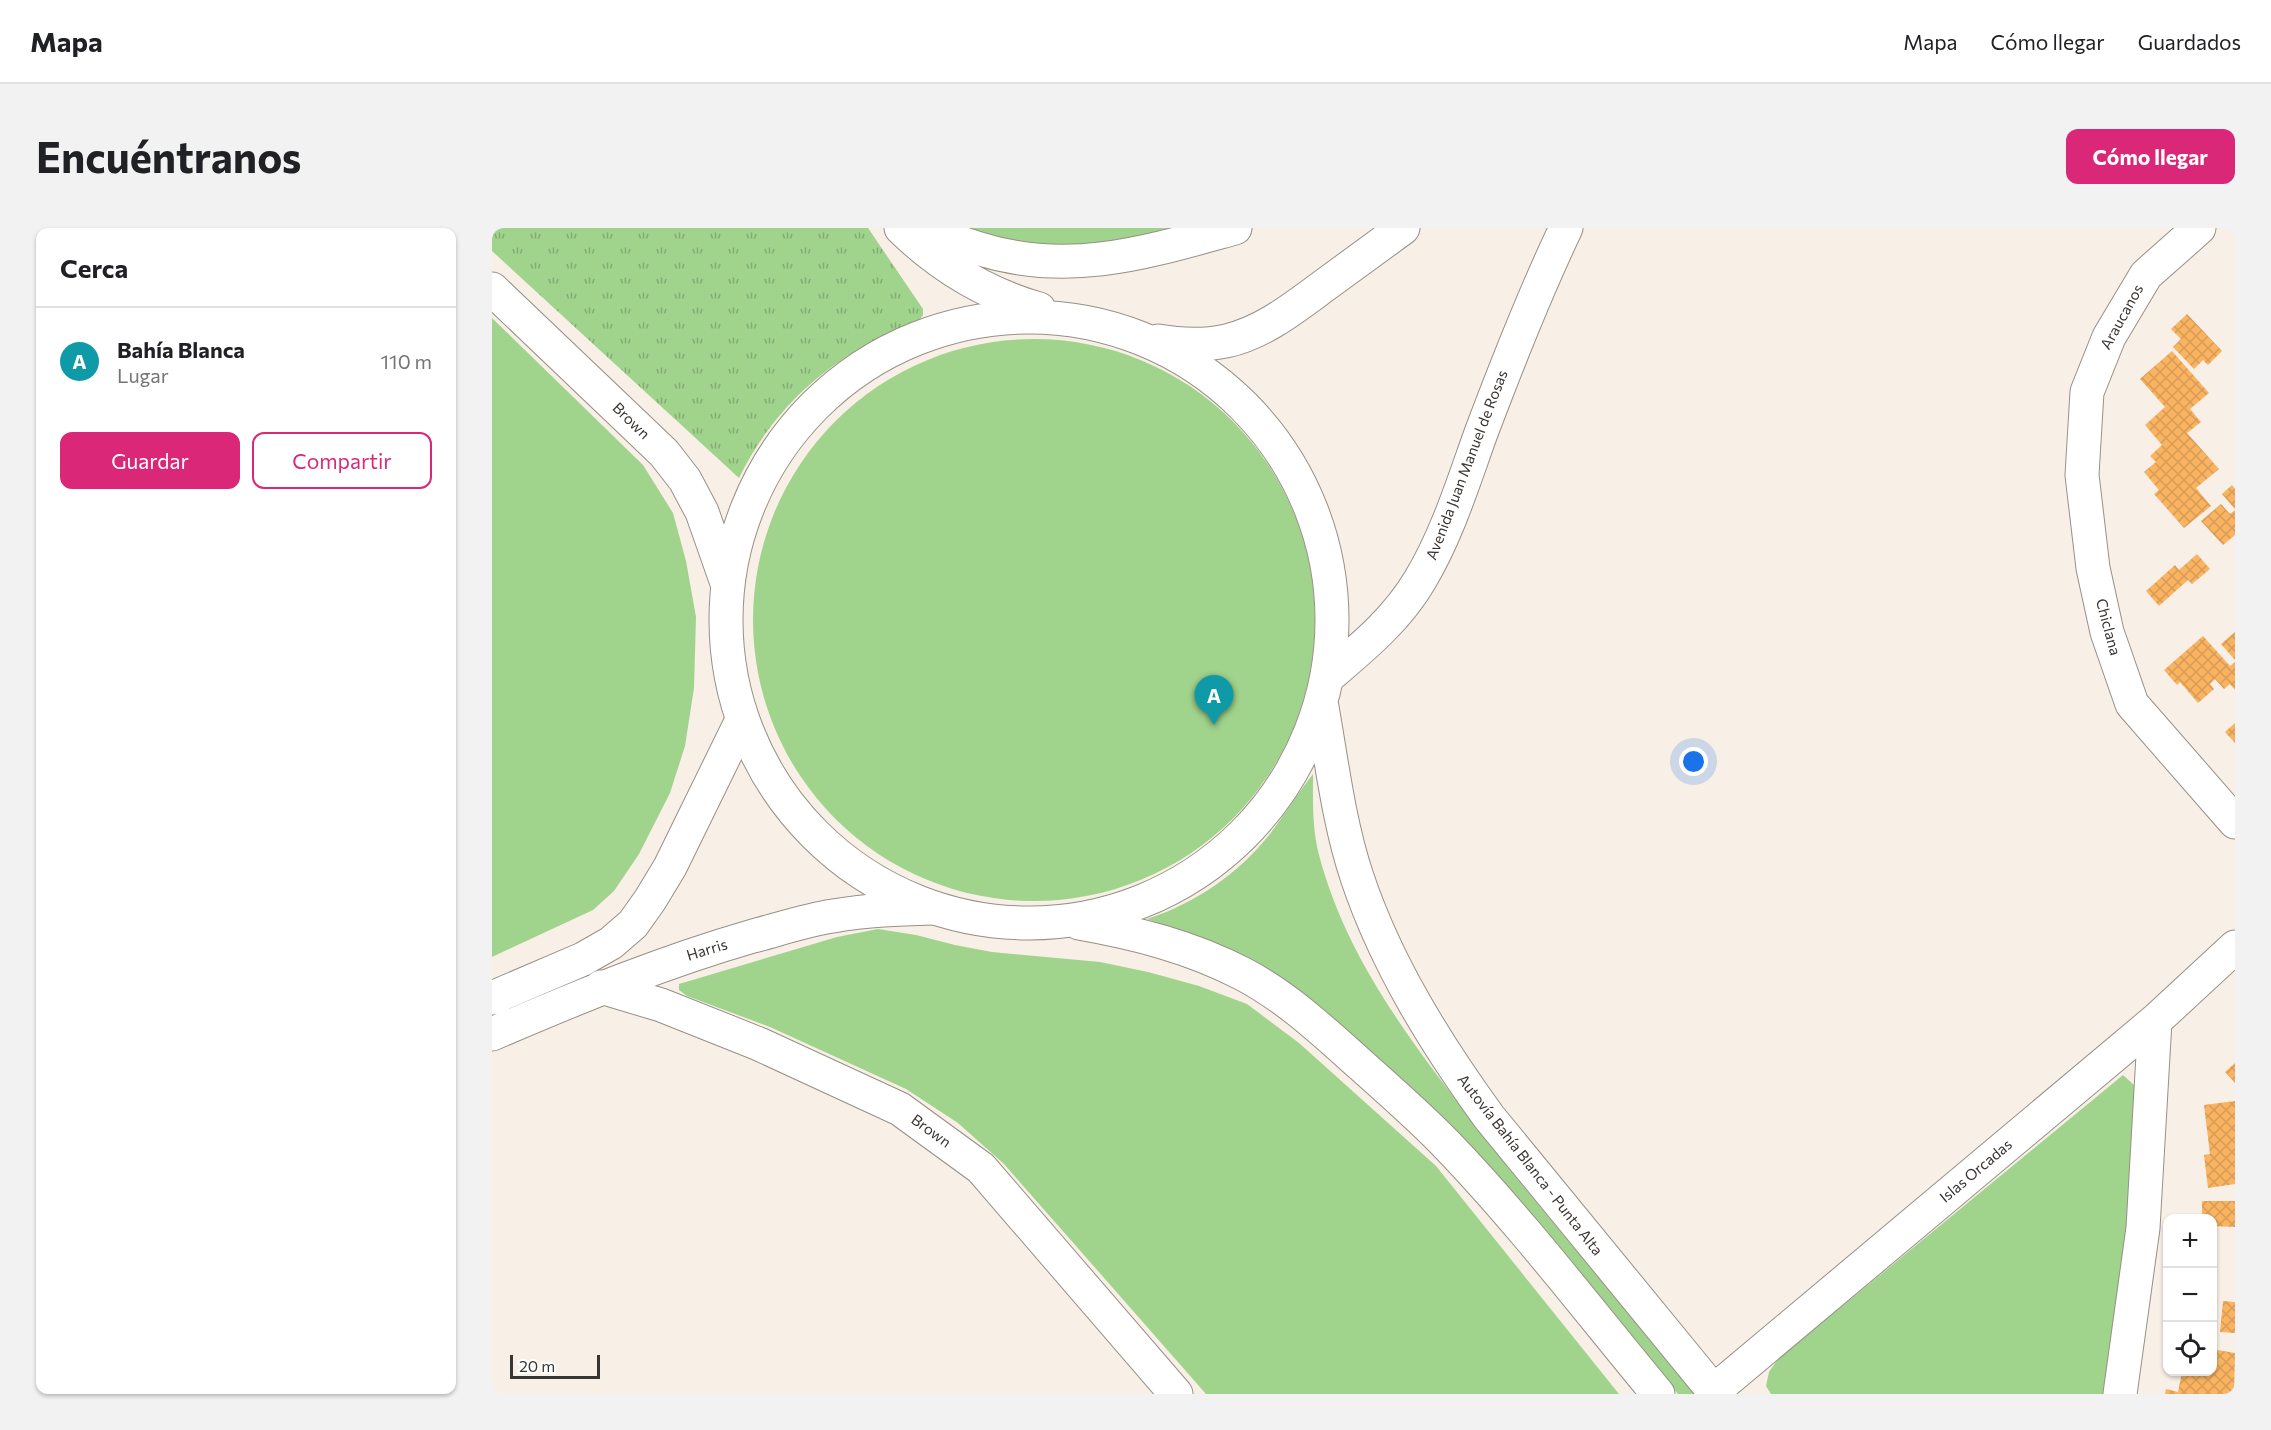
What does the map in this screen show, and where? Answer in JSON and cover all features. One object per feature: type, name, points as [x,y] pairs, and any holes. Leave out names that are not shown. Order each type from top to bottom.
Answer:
[{"type":"main road","points":[[902,228],[931,255],[958,274],[991,292],[1025,305],[1142,338],[1177,344],[1201,345],[1227,341],[1248,334],[1297,306],[1403,228]]},
{"type":"main road","points":[[929,228],[966,245],[1001,256],[1038,262],[1078,263],[1159,249],[1235,228]]},
{"type":"main road","name":"Avenida Juan Manuel de Rosas","points":[[1330,675],[1376,637],[1420,581],[1439,544],[1518,334],[1566,228]]},
{"type":"main road","name":"Araucanos","points":[[2087,392],[2109,338],[2146,275],[2199,228]]},
{"type":"main road","name":"Brown","points":[[492,289],[664,453],[685,480],[702,512],[727,583]]},
{"type":"main road","points":[[1075,319],[1006,317],[937,330],[874,359],[818,400],[774,454],[743,516],[727,583],[726,652],[742,720],[772,783],[816,836],[870,879],[934,908],[1002,923],[1071,921],[1139,904],[1201,872],[1253,827],[1294,770],[1322,707],[1330,675],[1334,605],[1323,537],[1296,473],[1256,417],[1203,371],[1142,338]]},
{"type":"main road","name":"Chiclana","points":[[2087,392],[2082,475],[2093,568],[2107,632],[2128,694],[2132,704],[2235,822]]},
{"type":"main road","name":"Autovía Bahía Blanca - Punta Alta","points":[[1322,707],[1344,829],[1357,877],[1378,930],[1426,1024],[1489,1118],[1715,1393]]},
{"type":"main road","points":[[492,998],[583,959],[611,943],[633,924],[670,867],[742,720]]},
{"type":"main road","name":"Harris","points":[[492,1034],[601,987],[725,944],[831,916],[878,910],[934,908]]},
{"type":"main road","points":[[1071,921],[1139,934],[1191,951],[1244,974],[1286,1001],[1323,1030],[1447,1144],[1658,1394]]},
{"type":"main road","name":"Islas Orcadas","points":[[1715,1393],[2155,1022],[2235,947]]},
{"type":"main road","name":"Brown","points":[[601,987],[661,1005],[759,1044],[900,1109],[981,1168],[1176,1394]]},
{"type":"main road","points":[[2120,1394],[2143,1228],[2155,1022]]},
{"type":"green space","points":[[492,228],[868,228],[923,309],[923,315],[918,322],[856,351],[804,390],[761,440],[739,478],[492,251]]},
{"type":"green space","points":[[970,228],[1192,228],[1108,243],[1051,246],[1023,244],[996,238]]},
{"type":"green space","points":[[492,318],[643,465],[673,513],[686,561],[696,617],[694,688],[685,746],[670,793],[639,854],[614,891],[593,910],[492,957]]},
{"type":"green space","points":[[1034,339],[1089,344],[1142,360],[1190,386],[1213,402],[1233,421],[1252,441],[1268,464],[1294,512],[1310,565],[1315,620],[1310,675],[1294,728],[1268,776],[1252,799],[1233,819],[1213,838],[1190,854],[1142,880],[1089,896],[1034,901],[979,896],[926,880],[878,854],[855,838],[835,819],[816,799],[800,776],[774,728],[758,675],[753,620],[758,565],[774,512],[800,464],[816,441],[835,421],[855,402],[878,386],[926,360],[979,344]]},
{"type":"green space","points":[[1313,774],[1314,825],[1319,855],[1345,928],[1382,996],[1425,1059],[1499,1156],[1698,1394],[1678,1394],[1509,1191],[1220,946],[1147,919],[1199,896],[1244,862],[1270,834]]},
{"type":"green space","points":[[878,929],[992,952],[1100,962],[1199,986],[1247,1004],[1299,1043],[1436,1166],[1619,1394],[1206,1394],[1004,1164],[958,1123],[906,1089],[770,1027],[687,996],[679,990],[679,984],[837,937]]},
{"type":"green space","points":[[2123,1075],[2134,1085],[2137,1103],[2120,1298],[2105,1394],[1771,1394],[1766,1386],[1769,1372],[1778,1359]]},
{"type":"building","points":[[2187,314],[2222,351],[2208,365],[2203,360],[2194,369],[2173,347],[2181,339],[2171,329]]},
{"type":"building","points":[[2172,351],[2209,393],[2190,409],[2201,422],[2187,433],[2219,469],[2196,488],[2211,506],[2184,528],[2154,494],[2159,490],[2144,472],[2156,462],[2150,456],[2162,445],[2145,425],[2165,407],[2140,379]]},
{"type":"building","points":[[2232,485],[2235,489],[2235,509],[2222,494]]},
{"type":"building","points":[[2221,504],[2230,514],[2235,510],[2235,535],[2223,545],[2201,521]]},
{"type":"building","points":[[2197,554],[2210,569],[2192,584],[2188,580],[2159,606],[2146,591],[2175,565],[2179,570]]},
{"type":"building","points":[[2235,632],[2235,660],[2221,644]]},
{"type":"building","points":[[2203,636],[2230,666],[2235,662],[2235,690],[2230,684],[2224,689],[2215,679],[2210,684],[2214,689],[2198,703],[2180,682],[2177,685],[2164,670]]},
{"type":"building","points":[[2235,723],[2235,743],[2225,732]]},
{"type":"building","points":[[2235,1063],[2235,1083],[2225,1072]]},
{"type":"building","points":[[2235,1101],[2235,1184],[2208,1188],[2204,1155],[2210,1154],[2204,1105]]},
{"type":"building","points":[[2202,1201],[2235,1201],[2235,1227],[2217,1226],[2217,1214],[2202,1214]]},
{"type":"building","points":[[2223,1301],[2235,1302],[2235,1333],[2220,1332]]},
{"type":"building","points":[[2217,1350],[2235,1353],[2234,1394],[2165,1394],[2166,1389],[2178,1392],[2181,1376],[2217,1376]]},
{"type":"place","name":"Bahía Blanca","points":[[1214,725]]}]
